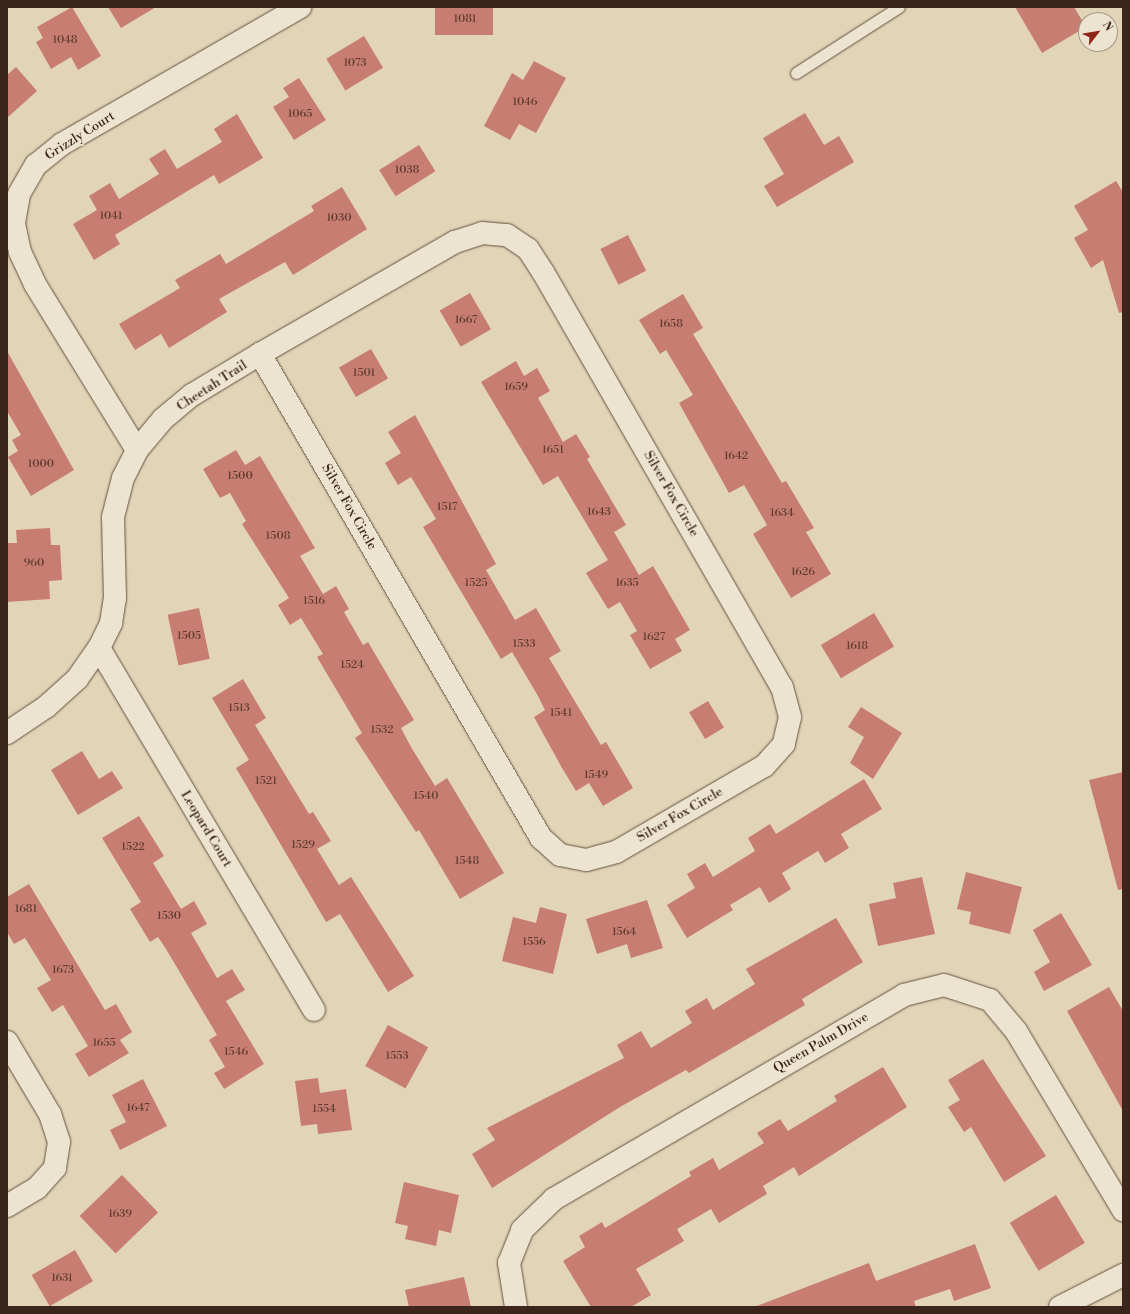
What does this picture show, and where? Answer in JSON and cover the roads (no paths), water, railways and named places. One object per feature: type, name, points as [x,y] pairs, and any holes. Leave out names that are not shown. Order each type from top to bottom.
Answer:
[{"type":"street","name":"Grizzly Court","points":[[137,450],[35,284],[20,252],[14,223],[19,194],[36,165],[62,144],[300,7]]},
{"type":"street","name":"Cheetah Trail","points":[[7,733],[46,707],[77,679],[99,648],[111,623],[115,598],[113,517],[123,478],[137,450],[163,420],[192,395],[260,354],[455,242],[482,233],[507,235]]},
{"type":"street","name":"Silver Fox Circle","points":[[260,354],[541,838],[560,855],[586,860],[616,852],[764,766],[784,744],[790,717],[782,687],[543,272],[528,249],[507,235]]},
{"type":"street","name":"Leopard Court","points":[[99,648],[314,1010]]},
{"type":"street","name":"Queen Palm Drive","points":[[516,1307],[509,1263],[522,1230],[554,1199],[904,995],[944,985],[990,1000],[1016,1031],[1123,1210]]},
{"type":"street","points":[[7,1042],[50,1114],[59,1142],[55,1168],[37,1188],[7,1206]]},
{"type":"street","points":[[1060,1307],[1123,1275]]},
{"type":"lane","points":[[796,72],[899,7]]}]
